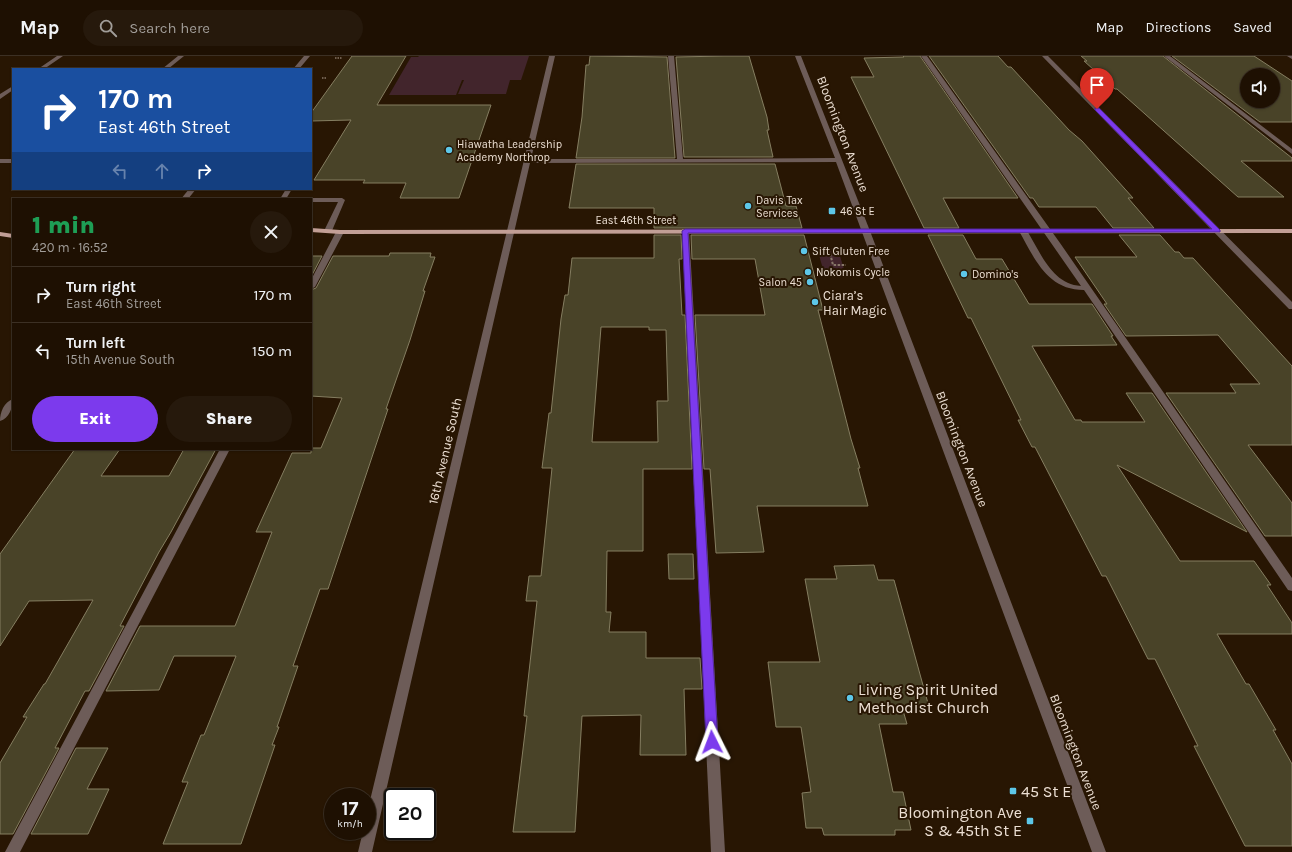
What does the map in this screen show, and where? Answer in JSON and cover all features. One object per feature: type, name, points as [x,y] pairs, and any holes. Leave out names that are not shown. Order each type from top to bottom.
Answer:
[{"type":"main road","points":[[0,231],[12,230]]},
{"type":"main road","name":"East 46th Street","points":[[312,230],[340,232]]},
{"type":"main road","name":"East 46th Street","points":[[312,234],[340,232],[1292,231]]},
{"type":"main road","points":[[0,234],[12,236]]},
{"type":"street","points":[[42,68],[60,56]]},
{"type":"street","points":[[166,68],[180,56]]},
{"type":"street","points":[[297,68],[307,56]]},
{"type":"street","name":"16th Avenue South","points":[[365,852],[552,56]]},
{"type":"street","points":[[671,56],[680,161]]},
{"type":"street","name":"Bloomington Avenue","points":[[798,56],[866,231],[1099,852]]},
{"type":"street","points":[[924,56],[1047,231],[1292,588]]},
{"type":"street","points":[[1045,56],[1292,307]]},
{"type":"street","points":[[1167,56],[1292,152]]},
{"type":"street","points":[[0,97],[12,89]]},
{"type":"street","points":[[527,161],[839,160]]},
{"type":"street","points":[[0,161],[12,161]]},
{"type":"street","points":[[185,198],[192,190]]},
{"type":"street","points":[[312,200],[342,200],[328,231]]},
{"type":"street","points":[[685,231],[718,852]]},
{"type":"street","points":[[1023,231],[1050,275],[1057,281],[1070,287],[1086,288]]},
{"type":"street","points":[[312,285],[340,232]]},
{"type":"street","points":[[0,418],[12,403]]},
{"type":"street","points":[[12,852],[224,450]]},
{"type":"path","points":[[335,58],[342,58]]},
{"type":"path","points":[[322,78],[327,78]]},
{"type":"path","points":[[815,253],[830,253],[833,265],[846,265]]},
{"type":"shaded area","points":[[529,56],[521,80],[510,80],[506,94],[458,94],[464,80],[462,80],[456,95],[389,95],[411,57]]},
{"type":"shaded area","points":[[817,248],[831,248],[839,253],[844,269],[823,269]]},
{"type":"building","points":[[352,56],[406,56],[377,105],[491,105],[459,198],[400,198],[406,183],[363,183],[365,180],[314,180],[351,120],[312,121],[312,112]]},
{"type":"building","points":[[590,56],[667,57],[675,158],[576,158],[582,117],[586,65],[589,65]]},
{"type":"building","points":[[749,56],[767,117],[769,130],[767,130],[773,157],[684,157],[676,57]]},
{"type":"building","points":[[903,56],[920,56],[1018,198],[943,198],[959,228],[924,228],[851,77],[874,77],[864,58],[904,57]]},
{"type":"building","points":[[929,56],[998,56],[1008,67],[1011,67],[1069,130],[1082,141],[1133,198],[1128,198],[1154,228],[1113,228],[1096,207],[1039,207],[1033,198],[1030,198]]},
{"type":"building","points":[[1081,56],[1163,56],[1292,158],[1292,161],[1241,161],[1284,197],[1238,197],[1117,89],[1115,89],[1084,61],[1087,61]]},
{"type":"building","points":[[1172,56],[1254,56],[1272,68],[1240,68],[1240,107]]},
{"type":"building","points":[[1280,73],[1292,81],[1292,122],[1260,122],[1241,108],[1280,108]]},
{"type":"building","points":[[576,164],[775,164],[786,206],[796,206],[802,228],[654,228],[654,208],[569,208]]},
{"type":"building","points":[[654,235],[681,235],[682,259],[679,259],[682,315],[685,315],[692,469],[643,469],[643,551],[607,551],[606,612],[611,612],[609,632],[646,632],[646,658],[700,658],[702,689],[684,689],[686,755],[640,755],[641,715],[582,716],[575,832],[513,832],[527,716],[524,716],[537,601],[526,601],[529,576],[541,576],[552,468],[542,468],[549,413],[551,413],[561,319],[565,295],[568,295],[572,258],[654,258]],"holes":[[[601,327],[649,327],[649,330],[666,330],[668,401],[657,401],[658,442],[592,442]]]},
{"type":"building","points":[[691,235],[804,235],[823,310],[818,310],[851,439],[860,468],[858,468],[868,506],[757,506],[764,552],[716,553],[710,469],[704,469],[695,315],[765,315],[755,259],[692,259]]},
{"type":"building","points":[[928,235],[963,235],[976,259],[1002,259],[1029,304],[1092,304],[1113,336],[1111,336],[1117,345],[1032,346],[1075,420],[1081,420],[1082,422],[1145,422],[1126,393],[1152,393],[1247,532],[1117,465],[1180,561],[1254,561],[1271,585],[1267,585],[1292,623],[1292,634],[1217,634],[1246,684],[1249,684],[1276,730],[1273,730],[1292,764],[1292,846],[1245,846],[1194,746],[1198,746],[1155,659],[1148,659],[1106,576],[1102,576],[1035,447],[1032,447],[1018,420],[1021,420],[971,318],[968,318]]},
{"type":"building","points":[[1119,235],[1160,235],[1175,252],[1179,252],[1184,258],[1193,258],[1292,366],[1292,445],[1248,445],[1292,503],[1292,536],[1265,536],[1166,393],[1236,393],[1230,384],[1260,384],[1218,335],[1126,336],[1104,304],[1107,304],[1075,257],[1137,257]]},
{"type":"building","points":[[390,253],[431,253],[430,257],[435,257],[423,291],[425,291],[410,340],[386,409],[388,409],[328,589],[320,589],[293,666],[298,666],[277,727],[279,727],[272,745],[275,745],[241,844],[163,844],[188,782],[182,782],[201,735],[204,735],[236,656],[174,656],[159,690],[106,691],[140,626],[235,626],[272,532],[256,532],[292,453],[311,453],[312,448],[321,448],[342,398],[312,396],[312,290],[316,288],[333,256],[389,256]]},
{"type":"building","points":[[312,256],[322,256],[312,275]]},
{"type":"building","points":[[74,450],[119,450],[101,476],[169,476],[183,450],[215,450],[120,626],[124,626],[89,691],[85,691],[55,748],[59,748],[13,834],[0,834],[0,763],[27,717],[23,717],[45,684],[93,600],[29,601],[0,646],[0,554]]},
{"type":"building","points":[[668,554],[693,554],[694,579],[669,579]]},
{"type":"building","name":"Living Spirit United Methodist Church","points":[[874,565],[878,580],[894,580],[929,707],[902,707],[907,724],[879,724],[893,792],[903,792],[911,830],[895,830],[895,835],[824,835],[822,828],[806,828],[802,793],[811,792],[801,727],[776,727],[768,662],[820,662],[805,579],[837,579],[834,566]]},
{"type":"building","points":[[76,748],[108,748],[87,789],[109,789],[88,834],[31,834]]},
{"type":"place","name":"Hiawatha Leadership Academy Northrop","points":[[449,150]]},
{"type":"place","name":"Davis Tax Services","points":[[748,206]]},
{"type":"place","name":"46 St E","points":[[832,211]]},
{"type":"place","name":"Sift Gluten Free","points":[[804,251]]},
{"type":"place","name":"Nokomis Cycle","points":[[808,272]]},
{"type":"place","name":"Domino's","points":[[964,274]]},
{"type":"place","name":"Salon 45","points":[[810,282]]},
{"type":"place","name":"Ciara’s Hair Magic","points":[[815,302]]},
{"type":"place","name":"Living Spirit United Methodist Church","points":[[850,698]]},
{"type":"place","name":"45 St E","points":[[1013,791]]},
{"type":"place","name":"Bloomington Ave S & 45th St E","points":[[1030,821]]},
{"type":"route","points":[[712,742],[685,231],[1217,231],[1097,109]]}]
